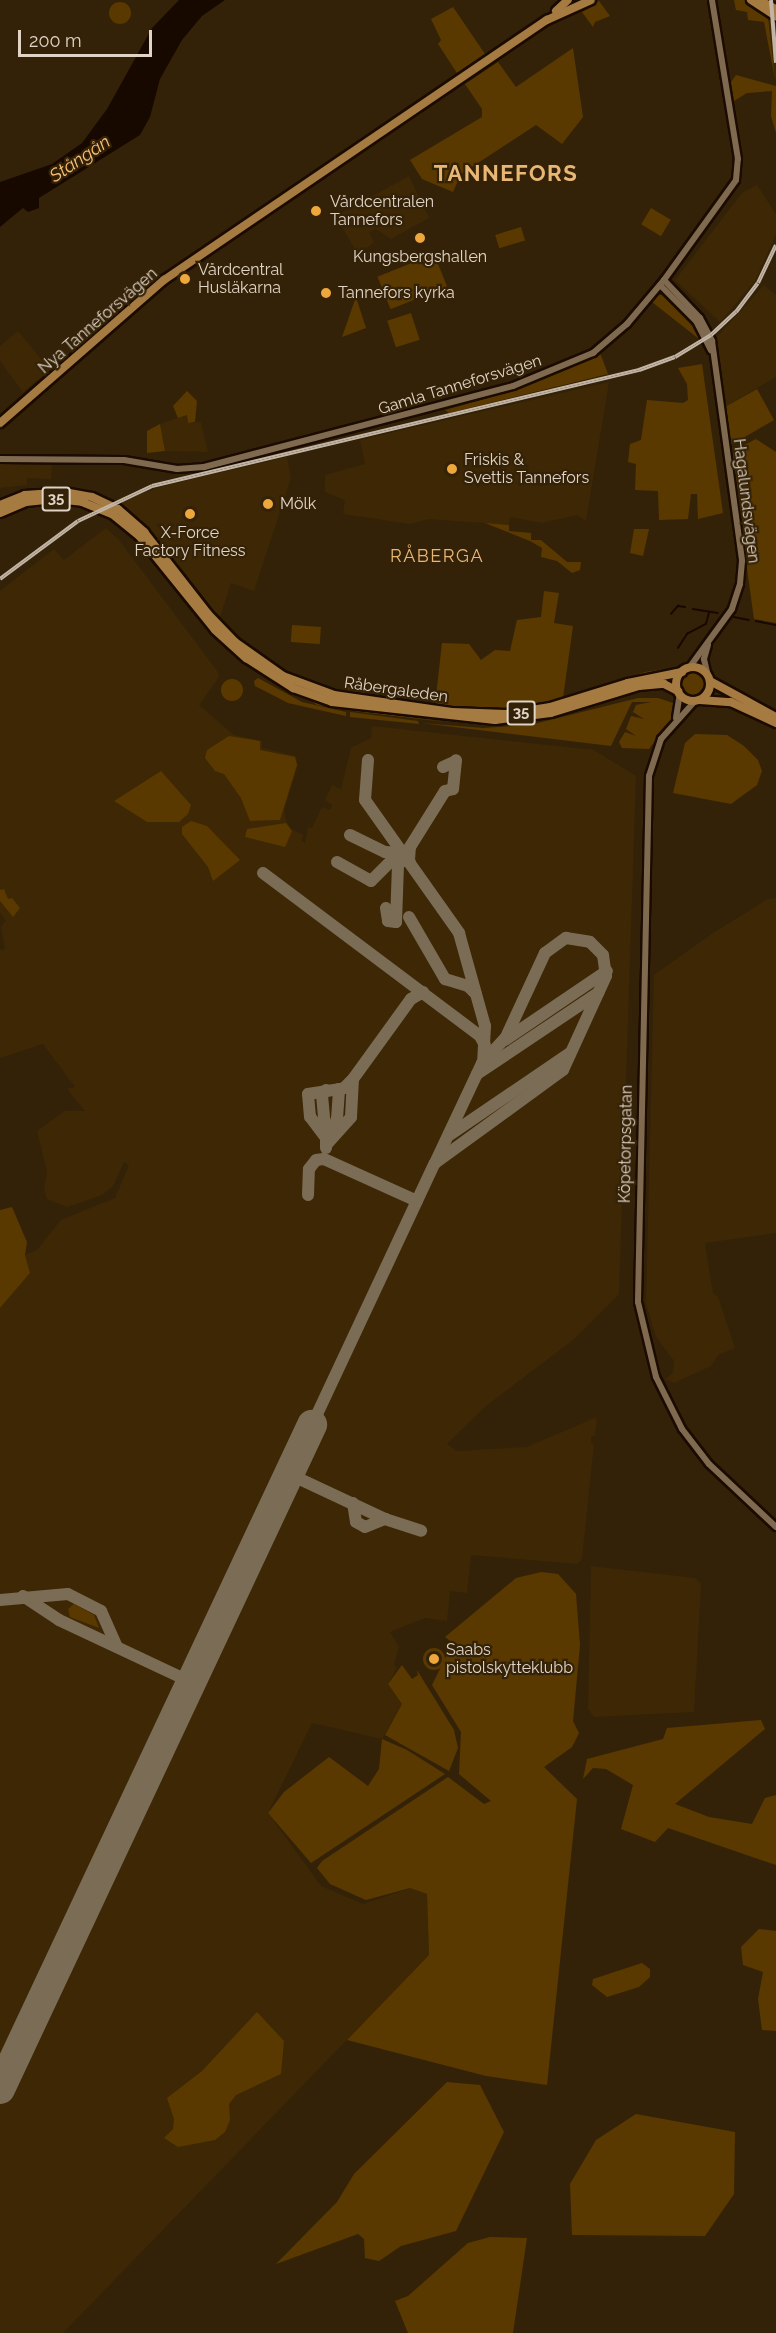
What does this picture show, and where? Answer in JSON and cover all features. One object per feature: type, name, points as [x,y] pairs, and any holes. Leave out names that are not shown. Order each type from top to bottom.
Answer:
[{"type":"main road","points":[[569,0],[575,8]]},
{"type":"main road","name":"Nya Tanneforsvägen","points":[[0,423],[146,294],[547,20],[569,0]]},
{"type":"main road","name":"Nya Tanneforsvägen","points":[[547,20],[591,0]]},
{"type":"main road","points":[[751,0],[776,16]]},
{"type":"main road","points":[[759,0],[776,9]]},
{"type":"main road","name":"Råbergaleden","points":[[0,505],[37,493],[64,492],[92,497],[118,509],[144,531],[208,614],[235,642],[283,676],[334,695],[452,712],[506,714],[550,707],[628,683],[686,670]]},
{"type":"main road","name":"Råbergaleden","points":[[0,513],[26,502],[55,499],[82,502],[112,514],[140,537],[215,630],[246,658],[293,688],[332,702],[495,720],[551,713],[639,686],[664,684],[679,693]]},
{"type":"main road","points":[[679,693],[677,681],[686,670],[700,669],[715,687],[776,717]]},
{"type":"main road","points":[[697,700],[708,692],[709,678]]},
{"type":"main road","name":"35","points":[[679,693],[697,700],[731,702],[776,723]]},
{"type":"street","name":"Gamla Tanneforsvägen","points":[[0,459],[124,460],[193,469],[356,429],[513,386],[582,359],[621,330],[662,283],[730,191],[738,169],[712,0]]},
{"type":"street","name":"Hagalundsvägen","points":[[662,283],[704,324],[712,341],[742,572],[732,609],[686,670]]},
{"type":"street","name":"Hagalundsvägen","points":[[709,678],[704,653],[711,638]]},
{"type":"street","name":"Köpetorpsgatan","points":[[675,721],[679,693]]},
{"type":"street","name":"Köpetorpsgatan","points":[[697,700],[675,721],[656,750],[648,784],[638,1302],[656,1377],[682,1429],[709,1464],[776,1527]]},
{"type":"shaded area","points":[[734,0],[746,0],[768,17],[775,79],[764,22],[748,20],[747,12],[736,10]]},
{"type":"shaded area","points":[[599,1],[610,16],[595,22],[593,27],[582,12]]},
{"type":"shaded area","points":[[120,2],[128,5],[131,13],[128,21],[120,24],[112,21],[109,13],[112,5]]},
{"type":"shaded area","points":[[453,7],[485,54],[457,73],[438,44],[441,40],[431,19]]},
{"type":"shaded area","points":[[768,17],[776,21],[776,79],[775,79]]},
{"type":"shaded area","points":[[573,48],[583,117],[562,144],[536,125],[461,174],[453,192],[422,179],[410,160],[482,117],[482,109],[465,84],[498,62],[516,87]]},
{"type":"shaded area","points":[[736,75],[776,86],[776,133],[771,116],[772,91],[747,93],[734,101],[731,82]]},
{"type":"shaded area","points":[[409,176],[429,218],[391,239],[376,229],[369,232],[374,242],[358,255],[336,216]]},
{"type":"shaded area","points":[[757,185],[776,214],[776,234],[755,281],[720,322],[675,280],[742,193]]},
{"type":"shaded area","points":[[651,208],[671,220],[661,236],[641,224]]},
{"type":"shaded area","points":[[521,227],[525,240],[499,248],[495,235]]},
{"type":"shaded area","points":[[434,254],[447,286],[391,309],[377,277]]},
{"type":"shaded area","points":[[764,285],[776,295],[776,377],[725,407],[716,338]]},
{"type":"shaded area","points":[[658,295],[666,295],[680,309],[698,330],[699,339],[652,302]]},
{"type":"shaded area","points":[[356,297],[366,328],[342,337]]},
{"type":"shaded area","points":[[411,313],[420,340],[396,347],[387,321]]},
{"type":"shaded area","points":[[18,331],[50,370],[23,392],[0,361],[0,346]]},
{"type":"shaded area","points":[[600,353],[608,374],[449,413],[445,410],[515,390]]},
{"type":"shaded area","points":[[702,364],[723,513],[698,519],[697,494],[691,494],[688,519],[659,520],[658,491],[635,490],[636,464],[628,462],[630,444],[641,440],[647,400],[683,403],[688,400],[687,384],[678,368]]},
{"type":"shaded area","points":[[609,382],[586,521],[577,515],[542,523],[510,517],[509,525],[428,519],[410,524],[343,514],[345,500],[325,492],[325,475],[365,464],[360,440]]},
{"type":"shaded area","points":[[757,389],[774,420],[731,445],[725,407]]},
{"type":"shaded area","points":[[187,391],[197,401],[195,422],[188,423],[187,415],[178,418],[173,406]]},
{"type":"shaded area","points":[[187,415],[188,423],[201,422],[208,452],[165,451],[160,424]]},
{"type":"shaded area","points":[[160,424],[165,451],[147,453],[147,431]]},
{"type":"shaded area","points":[[756,439],[776,452],[776,623],[754,619],[731,452]]},
{"type":"shaded area","points":[[287,457],[291,478],[254,591],[231,583],[219,620],[153,534],[116,502],[170,484]]},
{"type":"shaded area","points":[[0,464],[52,464],[51,479],[27,478],[27,485],[0,488]]},
{"type":"shaded area","points":[[485,523],[509,525],[509,531],[531,533],[531,540],[541,540],[567,562],[581,562],[580,570],[572,573],[557,561],[541,557],[542,548],[530,541]]},
{"type":"shaded area","points":[[106,528],[119,540],[218,672],[219,677],[199,705],[234,735],[262,741],[262,748],[296,756],[298,765],[284,810],[286,821],[291,829],[303,835],[301,840],[305,843],[308,827],[312,828],[322,807],[330,810],[332,805],[325,800],[332,785],[341,789],[351,748],[371,738],[372,726],[594,750],[636,776],[619,1294],[573,1340],[486,1406],[447,1444],[457,1451],[527,1447],[597,1417],[595,1436],[591,1436],[591,1443],[594,1444],[582,1559],[577,1564],[471,1555],[467,1593],[450,1591],[447,1621],[425,1618],[390,1632],[399,1647],[394,1665],[397,1668],[388,1684],[402,1704],[382,1739],[312,1723],[268,1813],[321,1886],[363,1904],[411,1888],[427,1894],[429,1955],[63,2333],[0,2333],[0,1308],[30,1273],[25,1255],[37,1250],[61,1220],[115,1198],[129,1165],[124,1162],[113,1186],[102,1195],[67,1207],[47,1199],[44,1190],[47,1171],[37,1131],[65,1111],[85,1111],[67,1089],[75,1087],[43,1044],[0,1058],[0,950],[5,949],[1,926],[6,921],[0,913],[0,591],[54,549],[64,560]]},
{"type":"shaded area","points":[[634,529],[649,529],[643,556],[630,553]]},
{"type":"shaded area","points":[[544,591],[559,593],[554,623],[573,626],[563,698],[645,672],[665,669],[666,673],[631,678],[563,701],[521,710],[474,711],[350,696],[351,690],[345,689],[355,682],[365,683],[364,696],[435,705],[442,643],[469,644],[481,660],[495,650],[510,651],[517,620],[541,617]]},
{"type":"shaded area","points":[[292,625],[321,627],[320,644],[291,642]]},
{"type":"shaded area","points":[[693,673],[701,676],[704,684],[701,692],[693,695],[685,692],[682,684],[685,676]]},
{"type":"shaded area","points":[[258,678],[302,702],[346,712],[346,716],[288,703],[255,686],[254,681]]},
{"type":"shaded area","points":[[232,679],[240,682],[243,690],[240,698],[232,701],[224,698],[221,690],[224,682]]},
{"type":"shaded area","points":[[306,698],[362,711],[455,723],[368,713],[317,705]]},
{"type":"shaded area","points":[[638,698],[658,698],[676,704],[674,716],[649,749],[622,748],[619,742],[625,732],[636,736],[626,729],[631,716],[644,719],[633,712],[636,705],[651,702],[632,702],[611,746],[421,723],[483,728],[530,725]]},
{"type":"shaded area","points":[[350,712],[418,721],[419,724],[350,717]]},
{"type":"shaded area","points":[[695,734],[727,735],[744,746],[758,760],[762,771],[757,785],[731,804],[673,793],[685,743]]},
{"type":"shaded area","points":[[229,736],[260,741],[260,750],[295,757],[297,765],[280,820],[250,821],[241,798],[224,774],[215,771],[205,758],[207,750]]},
{"type":"shaded area","points":[[161,771],[191,805],[188,814],[179,822],[147,822],[114,801]]},
{"type":"shaded area","points":[[191,821],[207,826],[240,860],[213,881],[208,867],[182,834],[182,827]]},
{"type":"shaded area","points":[[286,823],[292,831],[285,847],[245,837],[247,829]]},
{"type":"shaded area","points":[[4,889],[8,899],[12,898],[20,908],[13,917],[0,901],[0,890]]},
{"type":"shaded area","points":[[776,898],[776,1233],[705,1243],[713,1293],[718,1297],[735,1348],[718,1355],[711,1366],[674,1383],[665,1379],[673,1373],[674,1361],[656,1337],[646,1303],[654,975],[713,933],[768,899]]},
{"type":"shaded area","points":[[12,1207],[27,1242],[25,1255],[30,1273],[0,1308],[0,1210]]},
{"type":"shaded area","points":[[591,1566],[695,1578],[701,1584],[694,1712],[594,1717],[588,1709]]},
{"type":"shaded area","points":[[541,1572],[558,1574],[576,1594],[580,1645],[573,1721],[579,1733],[572,1747],[544,1767],[577,1799],[547,2085],[486,2076],[347,2040],[429,1955],[427,1894],[410,1888],[366,1900],[330,1884],[317,1868],[322,1861],[448,1777],[484,1804],[491,1801],[459,1774],[461,1732],[432,1685],[453,1643],[445,1637],[516,1578]]},
{"type":"shaded area","points":[[74,1604],[94,1615],[99,1628],[70,1617],[68,1609]]},
{"type":"shaded area","name":"Saabs pistolskytteklubb","points":[[434,1648],[444,1655],[445,1659],[438,1669],[434,1670],[424,1663],[423,1659],[430,1649]]},
{"type":"shaded area","points":[[402,1665],[412,1679],[418,1675],[417,1670],[454,1730],[458,1748],[449,1771],[385,1735],[402,1704],[388,1684]]},
{"type":"shaded area","points":[[761,1720],[765,1729],[675,1804],[709,1817],[752,1824],[765,1798],[776,1795],[776,1865],[668,1828],[655,1842],[621,1829],[633,1785],[606,1769],[593,1768],[583,1779],[587,1759],[663,1739],[667,1728]]},
{"type":"shaded area","points":[[382,1739],[407,1750],[445,1774],[311,1863],[268,1813],[284,1792],[329,1757],[368,1786],[379,1769]]},
{"type":"shaded area","points":[[759,1929],[776,1931],[776,2031],[762,2030],[758,1999],[763,1972],[743,1965],[741,1947]]},
{"type":"shaded area","points":[[642,1963],[650,1969],[650,1977],[639,1987],[607,1997],[592,1985],[593,1979]]},
{"type":"shaded area","points":[[257,2012],[284,2041],[281,2074],[236,2095],[229,2104],[230,2120],[225,2132],[215,2140],[178,2147],[164,2138],[173,2129],[174,2119],[167,2098],[202,2071]]},
{"type":"shaded area","points":[[447,2082],[480,2085],[504,2132],[456,2231],[401,2246],[379,2261],[365,2258],[364,2239],[358,2234],[276,2264],[337,2202],[354,2174]]},
{"type":"shaded area","points":[[636,2114],[735,2132],[734,2194],[705,2236],[572,2235],[570,2184],[596,2140]]},
{"type":"shaded area","points":[[490,2237],[527,2238],[513,2333],[408,2333],[395,2301],[408,2296],[468,2243]]},
{"type":"water","name":"Stångån","points":[[179,0],[225,0],[202,16],[182,40],[160,79],[150,117],[140,135],[39,198],[39,208],[28,212],[23,208],[0,227],[0,182],[52,164],[82,143],[107,109],[152,28]]},
{"type":"waterway","points":[[671,614],[678,606],[685,607]]},
{"type":"waterway","points":[[693,609],[718,613]]},
{"type":"waterway","points":[[678,648],[687,634],[706,624],[709,613]]},
{"type":"waterway","points":[[734,617],[749,620]]},
{"type":"waterway","points":[[756,621],[776,625]]},
{"type":"taxiway","points":[[368,760],[365,800],[459,933],[485,1026],[483,1059]]},
{"type":"taxiway","points":[[409,860],[410,847],[445,791],[453,789],[456,760]]},
{"type":"taxiway","points":[[443,767],[456,761]]},
{"type":"taxiway","points":[[350,835],[385,852],[402,853]]},
{"type":"taxiway","points":[[337,862],[371,881],[399,853]]},
{"type":"taxiway","points":[[386,908],[388,921],[396,922],[398,865],[402,860],[410,862]]},
{"type":"taxiway","points":[[263,873],[480,1036],[485,1045]]},
{"type":"taxiway","points":[[409,917],[445,979],[468,986],[476,994]]},
{"type":"taxiway","points":[[312,1425],[435,1163],[482,1063],[506,1037],[545,953],[566,938],[590,942],[603,955],[606,976],[563,1070],[435,1163]]},
{"type":"taxiway","points":[[505,1040],[607,971]]},
{"type":"taxiway","points":[[327,1144],[351,1117],[353,1079],[411,999],[423,992]]},
{"type":"taxiway","points":[[477,1074],[598,993]]},
{"type":"taxiway","points":[[448,1136],[570,1053]]},
{"type":"taxiway","points":[[326,1148],[326,1138],[310,1117],[308,1094],[344,1088],[352,1080]]},
{"type":"taxiway","points":[[330,1136],[337,1119],[339,1089]]},
{"type":"taxiway","points":[[326,1090],[322,1095],[326,1139]]},
{"type":"taxiway","points":[[308,1195],[309,1169],[316,1160],[324,1159],[417,1201]]},
{"type":"taxiway","points":[[289,1474],[385,1519],[421,1531]]},
{"type":"taxiway","points":[[353,1503],[356,1522],[365,1527],[385,1519]]},
{"type":"taxiway","points":[[0,1600],[68,1594],[101,1611],[117,1647]]},
{"type":"taxiway","points":[[23,1596],[59,1620],[191,1682]]},
{"type":"runway","points":[[0,2089],[312,1425]]},
{"type":"railway","points":[[771,0],[776,63]]},
{"type":"railway","points":[[0,579],[78,521],[152,486],[639,370],[675,357],[711,335],[736,312],[758,283],[776,245]]},
{"type":"place","name":"Vårdcentralen Tannefors","points":[[316,211]]},
{"type":"place","name":"Kungsbergshallen","points":[[420,238]]},
{"type":"place","name":"Vårdcentral Husläkarna","points":[[185,279]]},
{"type":"place","name":"Tannefors kyrka","points":[[326,293]]},
{"type":"place","name":"Friskis & Svettis Tannefors","points":[[452,469]]},
{"type":"place","name":"Mölk","points":[[268,504]]},
{"type":"place","name":"X-Force Factory Fitness","points":[[190,514]]},
{"type":"place","name":"Saabs pistolskytteklubb","points":[[434,1659]]},
{"type":"district","name":"TANNEFORS","points":[[506,174]]},
{"type":"district","name":"RÅBERGA","points":[[437,556]]}]
